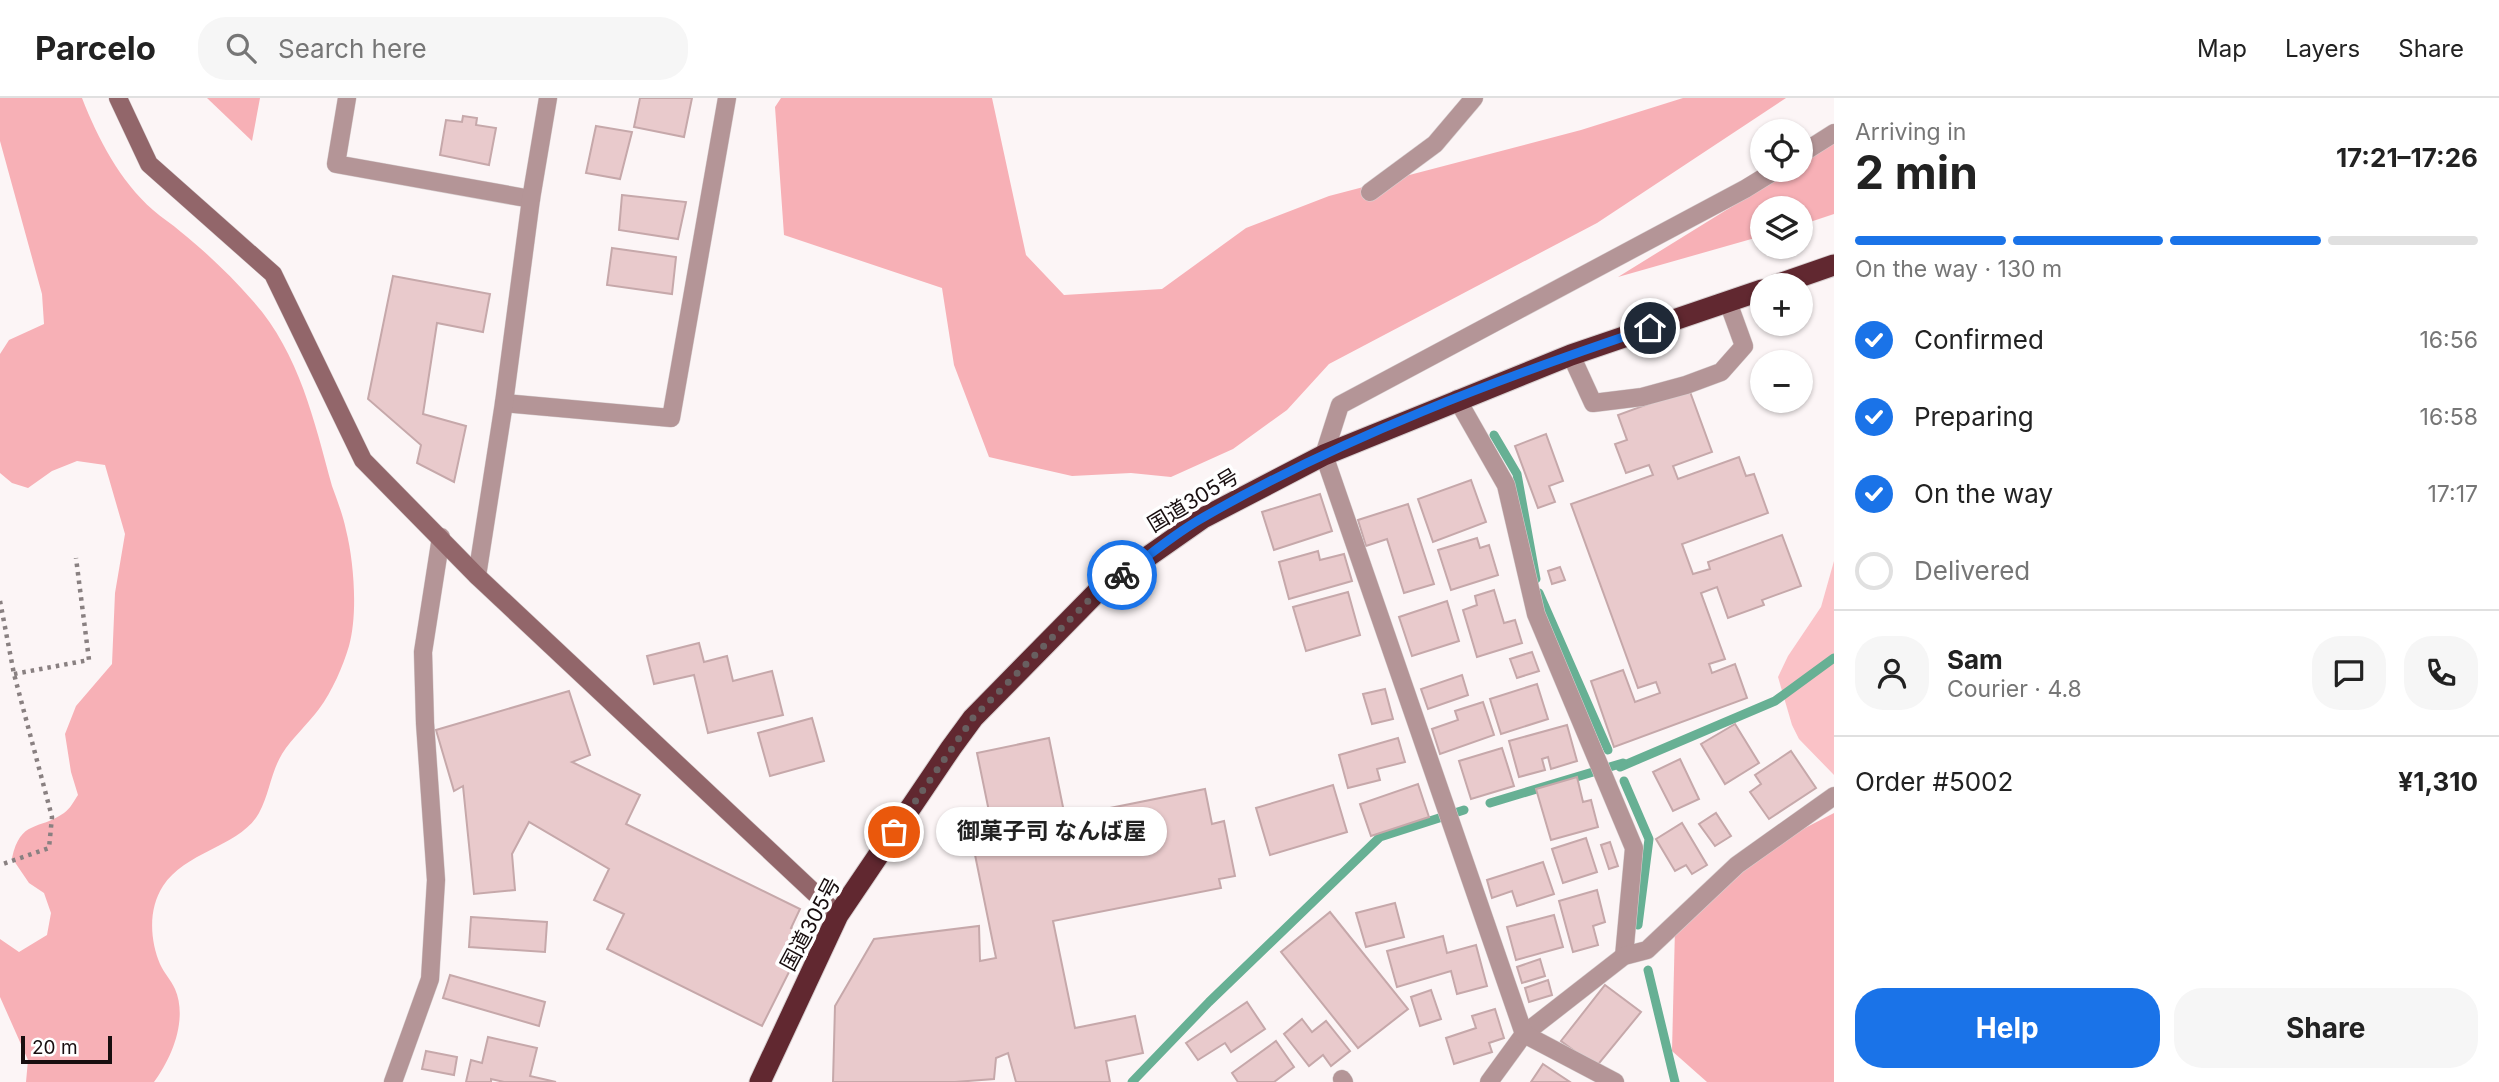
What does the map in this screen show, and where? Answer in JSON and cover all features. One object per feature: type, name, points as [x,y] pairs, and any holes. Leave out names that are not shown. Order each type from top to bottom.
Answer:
[{"type":"highway","points":[[1811,273],[1834,265]]},
{"type":"highway","name":"国道305号","points":[[760,1082],[838,915],[973,718],[1096,593],[1203,518],[1324,454],[1572,355],[1750,294]]},
{"type":"street","points":[[118,98],[149,164],[273,274],[363,460],[477,576],[838,915]]},
{"type":"street","points":[[347,98],[336,164],[531,199]]},
{"type":"street","points":[[477,576],[548,98]]},
{"type":"street","points":[[504,403],[671,418],[727,98]]},
{"type":"street","points":[[1370,192],[1435,144],[1474,98]]},
{"type":"street","points":[[1813,146],[1834,133]]},
{"type":"street","points":[[1615,1082],[1524,1034],[1324,454],[1340,405],[1755,182]]},
{"type":"street","points":[[1572,355],[1593,403],[1642,397],[1686,385],[1721,372],[1744,346],[1728,302]]},
{"type":"street","points":[[1457,399],[1506,485],[1536,614],[1634,848],[1623,956]]},
{"type":"street","points":[[393,1082],[430,979],[436,880],[423,652],[440,537]]},
{"type":"street","points":[[1489,1082],[1524,1034],[1623,956],[1647,950],[1737,865],[1834,796]]},
{"type":"path","points":[[14,674],[89,660],[76,558]]},
{"type":"path","points":[[0,601],[14,674],[52,817],[49,848],[0,865]]},
{"type":"shaded area","points":[[0,98],[82,98],[103,144],[130,186],[153,210],[218,264],[268,320],[282,342],[303,388],[349,543],[354,588],[352,633],[337,679],[315,715],[282,754],[259,813],[251,824],[185,864],[173,874],[158,895],[152,925],[154,945],[160,964],[175,989],[180,1013],[172,1050],[154,1082],[26,1082],[28,1060],[0,997],[0,939],[19,952],[47,935],[51,913],[44,893],[29,883],[12,858],[20,837],[26,831],[64,813],[78,795],[65,734],[76,706],[112,664],[115,593],[125,534],[105,465],[77,461],[52,471],[28,488],[12,483],[0,473],[0,354],[9,340],[44,324],[42,294],[0,141]]},
{"type":"shaded area","points":[[207,98],[260,98],[252,141]]},
{"type":"shaded area","points":[[781,98],[992,98],[1026,255],[1064,295],[1162,289],[1246,228],[1329,196],[1581,130],[1683,98],[1786,98],[1754,119],[1750,119],[1750,122],[1597,223],[1329,364],[1287,410],[1233,449],[1171,477],[1131,473],[1072,476],[989,457],[954,365],[942,288],[784,235],[775,107]]},
{"type":"shaded area","points":[[1834,143],[1834,214],[1813,221],[1813,196],[1750,196],[1750,239],[1618,277],[1772,182],[1813,182],[1813,156]]},
{"type":"shaded area","points":[[1834,561],[1834,775],[1799,739],[1792,725],[1778,677],[1788,656],[1821,607]]},
{"type":"shaded area","points":[[1834,813],[1834,1082],[1707,1082],[1672,1051],[1675,928],[1755,854]]},
{"type":"building","points":[[640,98],[692,98],[684,137],[634,127]]},
{"type":"building","points":[[463,116],[477,118],[476,125],[496,128],[489,165],[440,155],[446,120],[462,122]]},
{"type":"building","points":[[596,126],[632,132],[620,179],[586,173]]},
{"type":"building","points":[[622,195],[686,202],[678,239],[619,230]]},
{"type":"building","points":[[612,248],[676,257],[672,294],[607,285]]},
{"type":"building","points":[[393,276],[490,294],[483,332],[437,323],[423,414],[466,426],[454,482],[417,463],[421,445],[368,399]]},
{"type":"building","points":[[1689,389],[1712,452],[1673,466],[1678,479],[1739,457],[1746,476],[1754,474],[1768,513],[1682,544],[1693,574],[1710,569],[1708,562],[1782,535],[1801,586],[1762,600],[1764,605],[1728,618],[1717,587],[1701,593],[1725,659],[1709,664],[1712,673],[1735,664],[1747,698],[1614,747],[1591,681],[1623,670],[1635,702],[1660,693],[1656,682],[1638,688],[1571,504],[1653,475],[1649,465],[1626,473],[1615,444],[1627,440],[1618,415]]},
{"type":"building","points":[[1546,434],[1563,481],[1549,486],[1555,502],[1538,508],[1515,446]]},
{"type":"building","points":[[1471,480],[1486,522],[1433,542],[1418,499]]},
{"type":"building","points":[[1320,494],[1332,531],[1274,550],[1262,512]]},
{"type":"building","points":[[1408,504],[1434,584],[1404,593],[1387,539],[1366,546],[1358,520]]},
{"type":"building","points":[[1477,538],[1480,548],[1489,545],[1498,575],[1451,590],[1438,550]]},
{"type":"building","points":[[1318,551],[1320,560],[1344,554],[1352,581],[1289,599],[1279,562]]},
{"type":"building","points":[[1560,567],[1565,580],[1552,584],[1548,571]]},
{"type":"building","points":[[1494,590],[1504,623],[1515,620],[1522,643],[1477,657],[1463,610],[1477,605],[1475,596]]},
{"type":"building","points":[[1348,592],[1360,635],[1306,651],[1293,607]]},
{"type":"building","points":[[1447,601],[1459,641],[1412,656],[1399,617]]},
{"type":"building","points":[[699,643],[704,662],[727,656],[733,681],[772,671],[783,715],[708,733],[694,675],[654,684],[647,656]]},
{"type":"building","points":[[1532,652],[1539,671],[1517,678],[1510,659]]},
{"type":"building","points":[[1462,675],[1468,695],[1428,709],[1421,689]]},
{"type":"building","points":[[1537,684],[1548,719],[1501,734],[1490,699]]},
{"type":"building","points":[[1385,689],[1393,719],[1372,724],[1363,694]]},
{"type":"building","points":[[569,691],[590,755],[572,762],[640,795],[626,824],[800,909],[791,928],[807,936],[762,1026],[607,949],[624,914],[594,900],[609,869],[529,822],[512,854],[515,890],[474,894],[463,786],[454,791],[436,730]]},
{"type":"building","points":[[1483,702],[1494,735],[1440,754],[1432,729],[1458,720],[1455,711]]},
{"type":"building","points":[[812,718],[824,761],[770,776],[758,733]]},
{"type":"building","points":[[1735,724],[1759,763],[1725,784],[1701,744]]},
{"type":"building","points":[[1567,725],[1577,761],[1551,769],[1548,757],[1542,759],[1545,770],[1519,777],[1509,741]]},
{"type":"building","points":[[1049,738],[1065,817],[1205,789],[1212,824],[1224,821],[1235,876],[1219,879],[1221,888],[1053,921],[1075,1028],[1135,1016],[1143,1053],[1106,1061],[1110,1082],[1016,1082],[1008,1053],[996,1058],[994,1079],[955,1082],[833,1082],[835,1006],[874,939],[979,926],[980,961],[996,958],[973,845],[984,843],[982,828],[992,826],[977,753]]},
{"type":"building","points":[[1398,738],[1405,762],[1377,769],[1380,780],[1348,788],[1339,755]]},
{"type":"building","points":[[1502,748],[1514,786],[1471,799],[1459,761]]},
{"type":"building","points":[[1791,751],[1816,788],[1769,819],[1750,792],[1761,784],[1755,775]]},
{"type":"building","points":[[1680,759],[1699,799],[1673,811],[1653,772]]},
{"type":"building","points":[[1577,777],[1583,802],[1591,800],[1598,827],[1551,840],[1536,789]]},
{"type":"building","points":[[1418,784],[1429,817],[1371,836],[1360,804]]},
{"type":"building","points":[[1333,785],[1347,832],[1270,855],[1256,808]]},
{"type":"building","points":[[1716,813],[1731,836],[1715,846],[1699,824]]},
{"type":"building","points":[[1682,823],[1707,865],[1692,874],[1686,865],[1675,871],[1656,839]]},
{"type":"building","points":[[1586,838],[1597,872],[1563,883],[1552,849]]},
{"type":"building","points":[[1610,842],[1618,866],[1609,869],[1601,845]]},
{"type":"building","points":[[1543,862],[1554,894],[1517,906],[1512,891],[1492,898],[1487,880]]},
{"type":"building","points":[[1597,890],[1605,922],[1593,926],[1598,945],[1573,952],[1559,901]]},
{"type":"building","points":[[1395,903],[1404,937],[1366,947],[1356,913]]},
{"type":"building","points":[[1330,912],[1408,1009],[1358,1048],[1281,952]]},
{"type":"building","points":[[1554,915],[1563,947],[1516,960],[1507,927]]},
{"type":"building","points":[[471,917],[547,922],[545,952],[469,947]]},
{"type":"building","points":[[1443,936],[1447,953],[1476,945],[1487,986],[1457,994],[1451,971],[1397,987],[1387,951]]},
{"type":"building","points":[[1540,959],[1545,976],[1522,983],[1517,967]]},
{"type":"building","points":[[450,975],[545,1002],[539,1026],[443,998]]},
{"type":"building","points":[[1548,980],[1552,995],[1529,1002],[1525,988]]},
{"type":"building","points":[[1605,985],[1641,1012],[1596,1067],[1561,1041]]},
{"type":"building","points":[[1431,990],[1441,1019],[1420,1026],[1411,997]]},
{"type":"building","points":[[1247,1002],[1265,1029],[1231,1052],[1225,1043],[1198,1060],[1186,1043]]},
{"type":"building","points":[[1495,1009],[1504,1038],[1489,1043],[1492,1052],[1454,1064],[1446,1038],[1476,1028],[1472,1016]]},
{"type":"building","points":[[1302,1019],[1312,1032],[1326,1021],[1350,1051],[1331,1066],[1323,1055],[1309,1066],[1284,1034]]},
{"type":"building","points":[[488,1037],[537,1048],[530,1076],[556,1082],[504,1082],[491,1079],[491,1082],[466,1082],[471,1060],[482,1063]]},
{"type":"building","points":[[1276,1041],[1294,1067],[1274,1082],[1238,1082],[1232,1073]]},
{"type":"building","points":[[426,1051],[457,1057],[454,1075],[422,1069]]},
{"type":"building","points":[[1543,1064],[1570,1082],[1531,1082]]},
{"type":"waterway","points":[[1494,435],[1517,474],[1536,579]]},
{"type":"waterway","points":[[1539,593],[1608,750]]},
{"type":"waterway","points":[[1620,767],[1775,701],[1834,658]]},
{"type":"waterway","points":[[1490,803],[1623,763]]},
{"type":"waterway","points":[[1624,781],[1649,839],[1638,925]]},
{"type":"waterway","points":[[1132,1082],[1209,1002],[1380,837],[1464,810]]},
{"type":"waterway","points":[[1648,970],[1675,1082]]},
{"type":"way so far","points":[[894,832],[973,718],[1096,593],[1122,575]]},
{"type":"place","name":"御菓子司 なんば屋","points":[[894,832]]},
{"type":"route","points":[[1122,575],[1203,518],[1324,454],[1480,390],[1650,328]]}]
